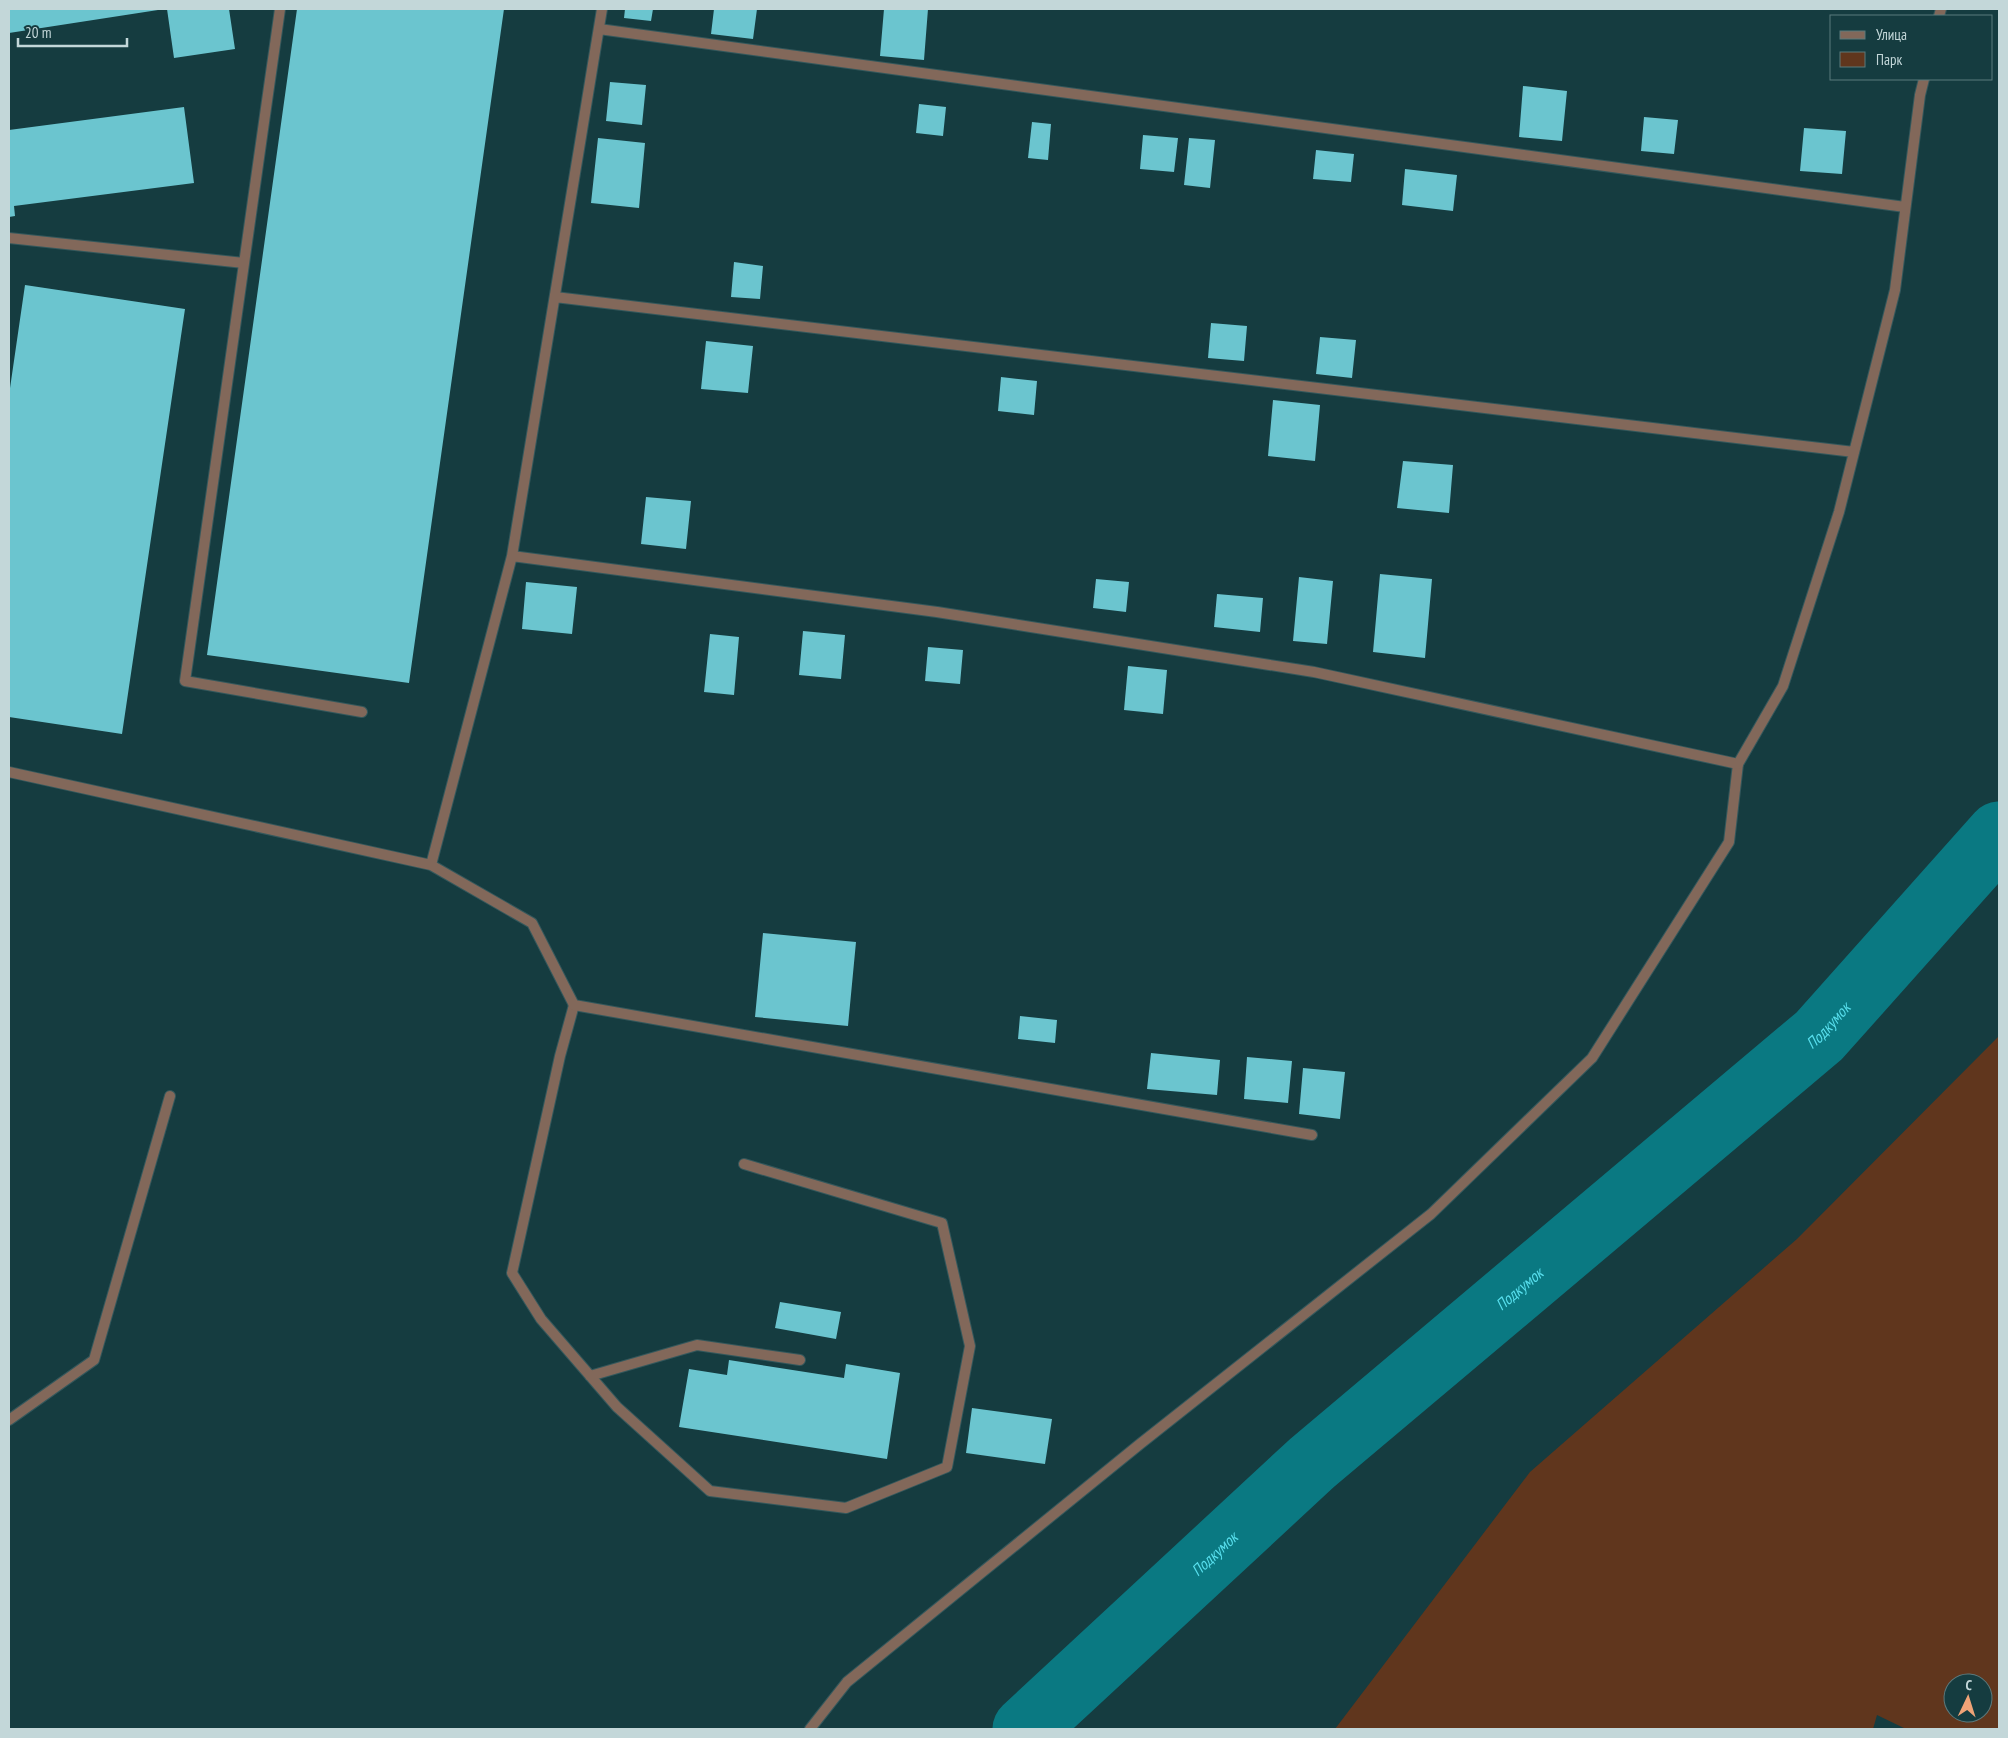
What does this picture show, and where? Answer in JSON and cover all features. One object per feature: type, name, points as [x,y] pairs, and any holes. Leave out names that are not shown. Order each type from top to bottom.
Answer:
[{"type":"street","points":[[280,9],[185,681],[362,712]]},
{"type":"street","points":[[431,866],[512,556],[602,9]]},
{"type":"street","points":[[600,29],[1905,207]]},
{"type":"street","points":[[810,1729],[847,1682],[1140,1444],[1431,1214],[1592,1058],[1729,842],[1738,764],[1783,686],[1839,512],[1895,290],[1920,95],[1924,80]]},
{"type":"street","points":[[9,238],[244,263]]},
{"type":"street","points":[[555,297],[1854,452]]},
{"type":"street","points":[[512,556],[937,612],[1314,672],[1738,764]]},
{"type":"street","points":[[9,772],[431,866],[532,923],[574,1005],[560,1056],[512,1273],[541,1319],[617,1407],[710,1491],[846,1508],[948,1467],[970,1346],[942,1223],[744,1164]]},
{"type":"street","points":[[574,1005],[1312,1135]]},
{"type":"street","points":[[9,1420],[94,1360],[170,1096]]},
{"type":"street","points":[[590,1376],[697,1345],[800,1360]]},
{"type":"green space","points":[[1999,1036],[1999,1729],[1906,1729],[1877,1715],[1873,1729],[1335,1729],[1530,1472],[1797,1239]]},
{"type":"building","points":[[9,9],[157,9],[158,10],[9,33]]},
{"type":"building","points":[[167,9],[229,9],[235,49],[174,58]]},
{"type":"building","points":[[297,9],[504,9],[409,683],[207,655]]},
{"type":"building","points":[[625,9],[653,9],[651,21],[624,18]]},
{"type":"building","points":[[714,9],[757,9],[753,39],[711,34]]},
{"type":"building","points":[[884,9],[928,9],[924,60],[880,56]]},
{"type":"building","points":[[610,82],[646,85],[642,125],[606,121]]},
{"type":"building","points":[[1523,86],[1567,91],[1562,141],[1519,137]]},
{"type":"building","points":[[919,104],[946,107],[943,136],[916,133]]},
{"type":"building","points":[[184,107],[194,183],[14,206],[15,216],[9,217],[9,130]]},
{"type":"building","points":[[1644,117],[1678,120],[1674,154],[1641,151]]},
{"type":"building","points":[[1032,122],[1051,124],[1048,160],[1028,158]]},
{"type":"building","points":[[1804,128],[1846,131],[1842,174],[1800,171]]},
{"type":"building","points":[[1143,135],[1178,138],[1174,172],[1140,169]]},
{"type":"building","points":[[598,138],[645,143],[639,208],[591,203]]},
{"type":"building","points":[[1189,138],[1215,140],[1210,188],[1184,185]]},
{"type":"building","points":[[1316,150],[1354,154],[1351,182],[1313,179]]},
{"type":"building","points":[[1405,169],[1457,175],[1453,211],[1402,205]]},
{"type":"building","points":[[734,262],[763,266],[760,299],[731,297]]},
{"type":"building","points":[[25,285],[185,309],[122,734],[9,717],[9,395]]},
{"type":"building","points":[[1211,323],[1247,326],[1244,361],[1208,358]]},
{"type":"building","points":[[1320,337],[1356,340],[1352,378],[1316,374]]},
{"type":"building","points":[[706,341],[753,346],[748,393],[701,389]]},
{"type":"building","points":[[1001,377],[1037,381],[1034,415],[998,411]]},
{"type":"building","points":[[1273,400],[1320,405],[1315,461],[1268,456]]},
{"type":"building","points":[[1403,461],[1453,465],[1449,513],[1397,508]]},
{"type":"building","points":[[646,497],[691,501],[686,549],[641,544]]},
{"type":"building","points":[[1380,574],[1432,579],[1425,658],[1373,652]]},
{"type":"building","points":[[1299,577],[1333,581],[1327,644],[1293,641]]},
{"type":"building","points":[[1096,579],[1129,582],[1126,612],[1093,608]]},
{"type":"building","points":[[526,582],[577,587],[572,634],[522,629]]},
{"type":"building","points":[[1217,594],[1263,598],[1260,632],[1214,627]]},
{"type":"building","points":[[803,631],[845,635],[841,679],[799,675]]},
{"type":"building","points":[[710,634],[739,637],[734,695],[704,692]]},
{"type":"building","points":[[928,647],[963,650],[960,684],[925,681]]},
{"type":"building","points":[[1128,666],[1167,670],[1163,714],[1124,710]]},
{"type":"building","points":[[763,933],[856,942],[848,1026],[755,1017]]},
{"type":"building","points":[[1020,1016],[1057,1020],[1055,1043],[1018,1039]]},
{"type":"building","points":[[1151,1053],[1220,1060],[1217,1095],[1147,1089]]},
{"type":"building","points":[[1247,1057],[1292,1061],[1288,1103],[1244,1099]]},
{"type":"building","points":[[1303,1068],[1345,1072],[1340,1119],[1299,1114]]},
{"type":"building","points":[[780,1302],[841,1312],[836,1339],[775,1328]]},
{"type":"building","points":[[729,1360],[844,1378],[846,1364],[900,1373],[887,1459],[679,1427],[689,1369],[727,1375]]},
{"type":"building","points":[[972,1408],[1052,1419],[1045,1464],[966,1453]]},
{"type":"waterway","name":"Подкумок","points":[[1025,1729],[1312,1463],[1819,1036],[1999,834]]}]
